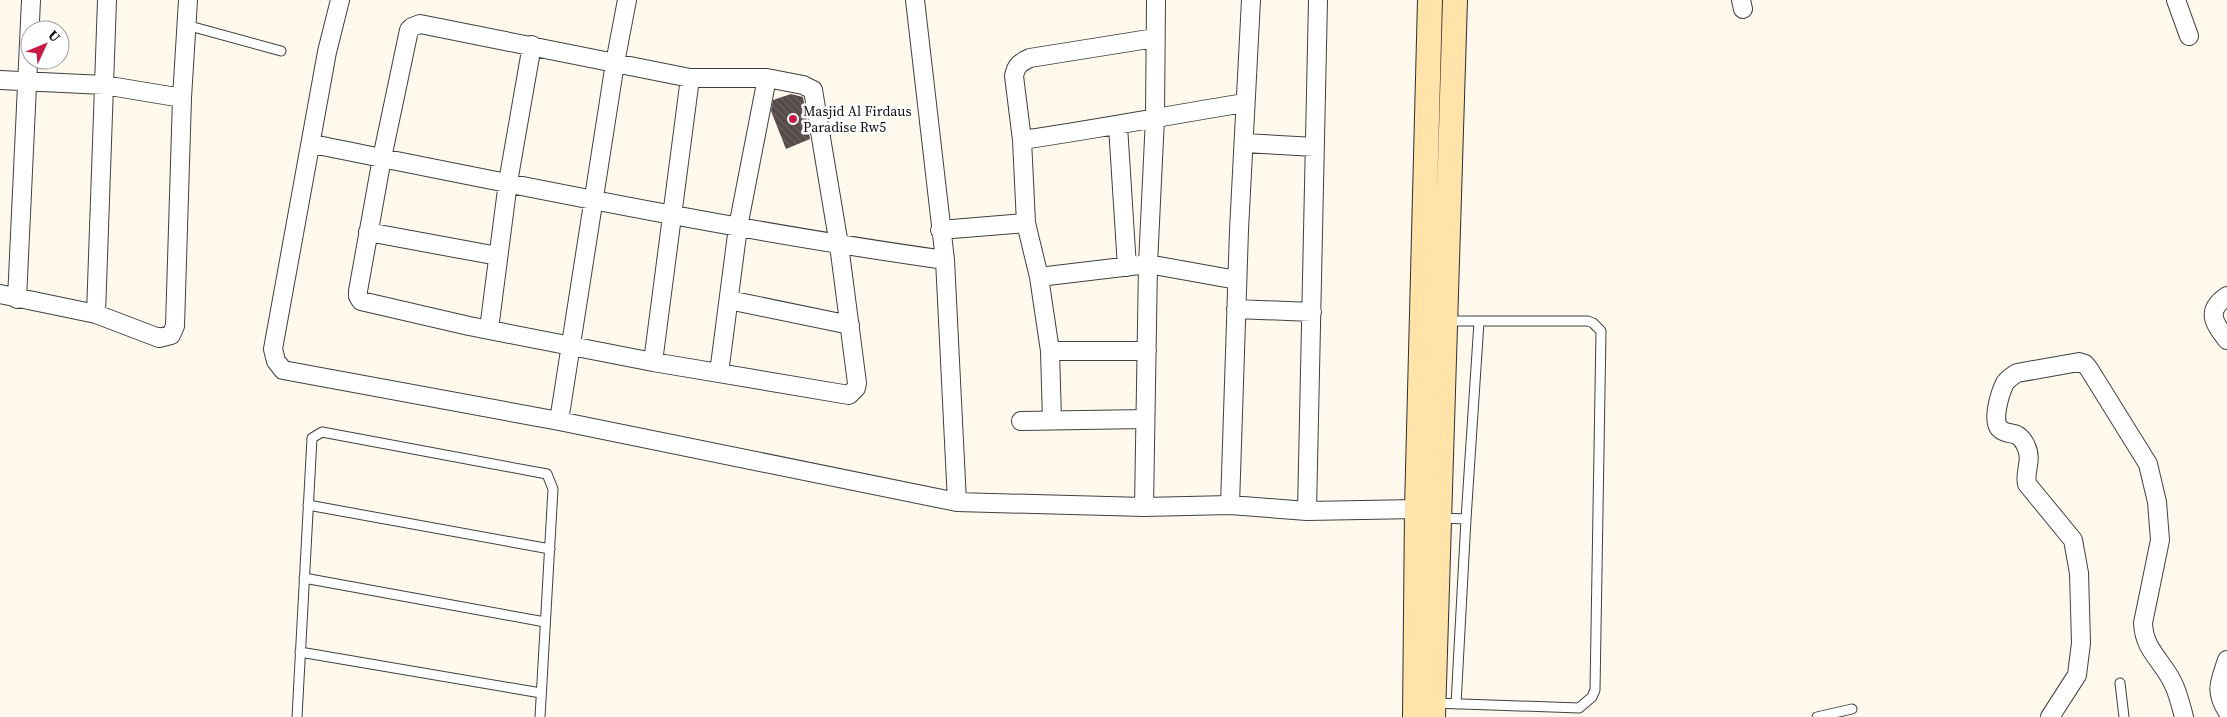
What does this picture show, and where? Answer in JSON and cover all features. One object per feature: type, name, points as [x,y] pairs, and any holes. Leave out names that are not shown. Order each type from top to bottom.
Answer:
[{"type":"main road","points":[[1430,0],[1417,509],[1435,710]]},
{"type":"main road","points":[[1435,710],[1454,0]]},
{"type":"street","points":[[31,0],[27,80],[8,296],[96,314],[159,338],[171,335],[176,326],[182,98],[188,0]]},
{"type":"street","points":[[96,314],[107,0]]},
{"type":"street","points":[[340,0],[327,52],[274,349],[276,361],[283,370],[559,421],[957,502],[1144,507],[1230,505],[1307,511],[1417,509]]},
{"type":"street","points":[[559,421],[573,346],[615,63],[627,0]]},
{"type":"street","points":[[915,0],[940,230],[945,260],[957,502]]},
{"type":"street","points":[[1144,507],[1148,264],[1154,118],[1156,0]]},
{"type":"street","points":[[1230,505],[1237,280],[1251,0]]},
{"type":"street","points":[[1307,511],[1318,0]]},
{"type":"street","points":[[2176,0],[2189,36]]},
{"type":"street","points":[[420,24],[615,63],[690,78],[767,78],[802,85],[813,90],[839,245],[857,383],[856,388],[848,395],[653,362],[489,330],[361,301],[358,291],[368,232],[409,30],[412,26],[420,24]]},
{"type":"street","points":[[1052,420],[1050,351],[1039,277],[1026,223],[1022,140],[1014,76],[1015,69],[1020,62],[1030,58],[1155,38]]},
{"type":"street","points":[[489,330],[508,182],[532,45]]},
{"type":"street","points":[[653,362],[690,78]]},
{"type":"street","points":[[719,373],[738,227],[767,78]]},
{"type":"street","points":[[0,80],[104,85],[182,98]]},
{"type":"street","points":[[1022,140],[1118,126],[1245,103]]},
{"type":"street","points":[[1118,126],[1127,267]]},
{"type":"street","points":[[1244,143],[1315,147]]},
{"type":"street","points":[[312,144],[738,227],[839,245],[945,260]]},
{"type":"street","points":[[940,230],[1026,223]]},
{"type":"street","points":[[368,232],[498,256]]},
{"type":"street","points":[[1039,277],[1148,264],[1237,280]]},
{"type":"street","points":[[2227,296],[2220,301],[2213,315],[2214,324],[2227,340]]},
{"type":"street","points":[[728,300],[850,325]]},
{"type":"street","points":[[1236,309],[1312,312]]},
{"type":"street","points":[[1050,351],[1147,351]]},
{"type":"street","points":[[2050,717],[2077,675],[2081,643],[2079,573],[2073,540],[2027,484],[2026,479],[2030,462],[2027,448],[2020,436],[2015,433],[2004,432],[1998,427],[1996,420],[2002,390],[2017,373],[2078,362],[2084,364],[2089,369],[2148,464],[2157,502],[2160,540],[2143,623],[2143,636],[2152,654],[2174,683],[2184,717]]},
{"type":"street","points":[[1021,421],[1145,419]]},
{"type":"street","points":[[2227,660],[2219,682],[2220,699],[2227,712]]},
{"type":"lane","points":[[186,25],[281,51]]},
{"type":"lane","points":[[1445,321],[1588,321],[1594,323],[1601,331],[1595,690],[1592,697],[1579,708],[1435,710],[1466,519],[1479,322]]},
{"type":"lane","points":[[297,717],[312,438],[322,432],[547,474],[553,489],[540,717]]},
{"type":"lane","points":[[308,505],[550,549]]},
{"type":"lane","points":[[1439,518],[1466,519]]},
{"type":"lane","points":[[304,578],[546,622]]},
{"type":"lane","points":[[300,652],[541,693]]},
{"type":"lane","points":[[2120,683],[2124,717]]},
{"type":"lane","points":[[1817,717],[1852,709]]},
{"type":"building","name":"Masjid Al Firdaus Paradise Rw5","points":[[791,94],[803,97],[810,139],[786,149],[771,111],[773,100]]},
{"type":"place","name":"Masjid Al Firdaus Paradise Rw5","points":[[793,119]]}]
